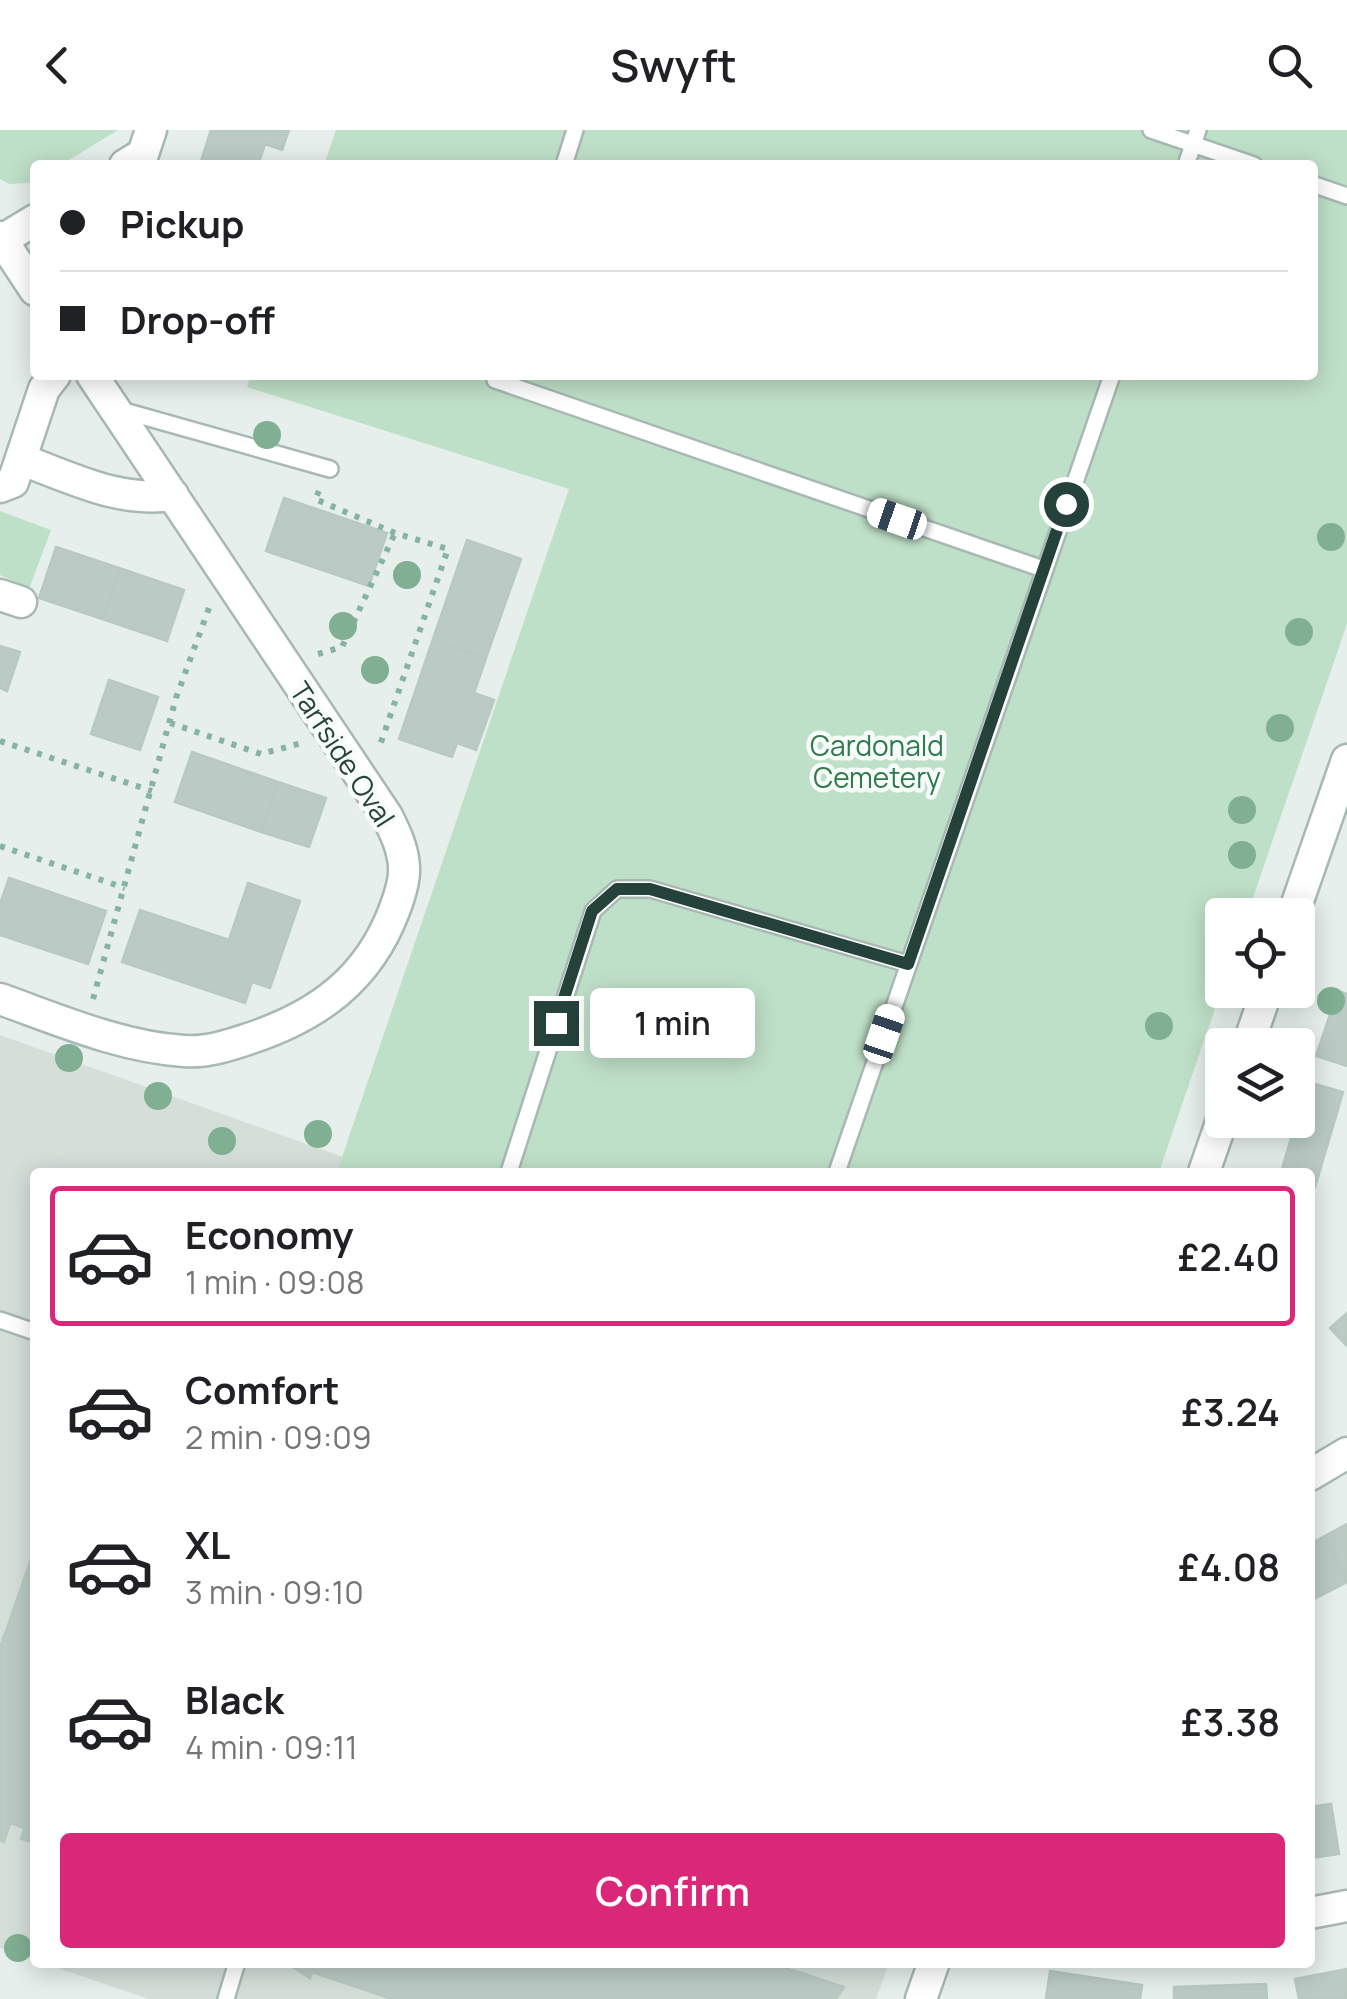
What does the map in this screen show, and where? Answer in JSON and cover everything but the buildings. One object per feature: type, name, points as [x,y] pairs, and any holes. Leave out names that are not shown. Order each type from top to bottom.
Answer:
[{"type":"street","points":[[133,160],[142,154],[151,130]]},
{"type":"street","points":[[30,223],[1,238],[30,282]]},
{"type":"street","points":[[0,486],[14,482],[44,389],[52,380]]},
{"type":"street","name":"Tarfside Oval","points":[[0,999],[144,1044],[186,1052],[222,1048],[266,1033],[324,1004],[354,978],[382,943],[398,901],[404,869],[399,841],[388,816],[96,380]]},
{"type":"street","points":[[22,460],[124,497],[173,495]]},
{"type":"street","points":[[1299,898],[1346,767]]},
{"type":"street","points":[[1205,1168],[1216,1138]]},
{"type":"street","points":[[1315,1473],[1347,1452]]},
{"type":"street","points":[[1315,1912],[1347,1906]]},
{"type":"street","points":[[920,1999],[929,1968]]},
{"type":"lane","points":[[566,160],[576,130]]},
{"type":"lane","points":[[1151,130],[1196,137],[1244,160]]},
{"type":"lane","points":[[1318,186],[1347,196]]},
{"type":"lane","points":[[495,380],[1043,569]]},
{"type":"lane","points":[[837,1168],[1110,380]]},
{"type":"lane","points":[[116,409],[330,469]]},
{"type":"lane","points":[[509,1168],[592,911],[617,889],[650,889],[908,964]]},
{"type":"lane","points":[[0,1320],[30,1330]]},
{"type":"lane","points":[[226,1999],[235,1968]]},
{"type":"path","points":[[330,469],[315,499],[395,533],[448,549],[384,738],[362,781]]},
{"type":"path","points":[[283,664],[342,647],[395,533]]},
{"type":"path","points":[[84,1028],[170,723],[222,573]]},
{"type":"path","points":[[170,723],[261,754],[332,735]]},
{"type":"path","points":[[0,741],[152,792]]},
{"type":"path","points":[[0,846],[125,888]]},
{"type":"shaded area","points":[[0,1035],[343,1157],[339,1168],[30,1168],[30,1958],[0,1948]]},
{"type":"shaded area","points":[[58,1968],[887,1968],[876,1999],[149,1999]]},
{"type":"green space","points":[[0,130],[118,130],[69,160],[30,160],[30,183],[9,184],[0,179]]},
{"type":"green space","name":"Cardonald Cemetery","points":[[336,130],[1347,130],[1347,624],[1253,898],[1205,898],[1205,1008],[1215,1008],[1205,1028],[1160,1168],[338,1168],[569,489],[247,387],[249,380],[1318,380],[1318,160],[326,160]]},
{"type":"green space","points":[[0,511],[51,530],[29,589],[0,575]]},
{"type":"route","points":[[556,1023],[592,911],[617,889],[650,889],[908,964],[1066,504]]}]
